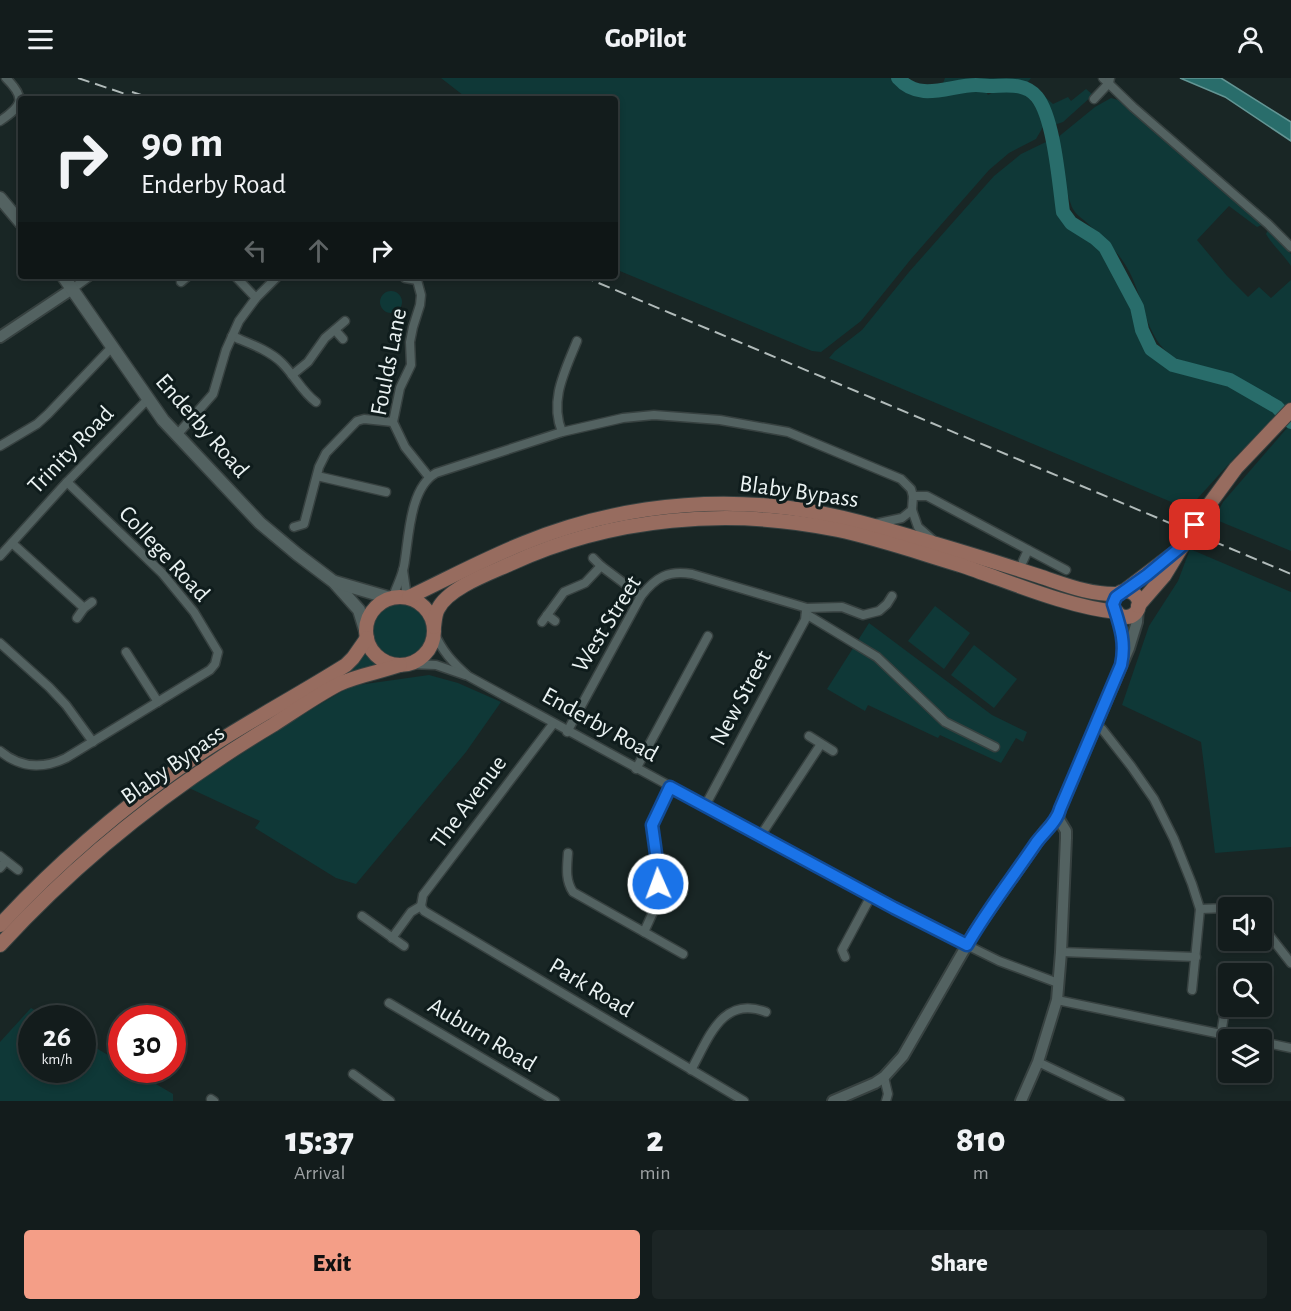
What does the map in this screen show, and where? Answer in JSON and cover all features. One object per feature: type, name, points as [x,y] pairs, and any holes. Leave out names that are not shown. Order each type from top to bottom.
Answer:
[{"type":"main road","points":[[0,198],[18,219]]},
{"type":"main road","name":"Enderby Road","points":[[65,279],[176,436],[272,535],[334,582]]},
{"type":"main road","points":[[1182,546],[1153,571],[1121,592],[1114,600],[1117,613],[1129,616],[1160,582],[1200,517],[1236,468],[1291,410]]},
{"type":"main road","name":"Blaby Bypass","points":[[400,597],[524,543],[595,520],[647,509],[714,504],[773,506],[870,525],[1088,592],[1121,592]]},
{"type":"main road","name":"Blaby Bypass","points":[[434,629],[438,610],[447,598],[474,580],[554,546],[633,526],[684,520],[738,518],[840,530],[915,551],[1060,598],[1117,613]]},
{"type":"main road","points":[[334,582],[418,602],[428,610],[434,629],[428,651],[420,659],[404,664],[391,664],[381,659],[372,650],[359,610],[334,582]]},
{"type":"main road","points":[[1121,592],[1135,595],[1138,607]]},
{"type":"main road","points":[[366,635],[367,621],[372,610],[381,602],[400,597]]},
{"type":"main road","name":"Blaby Bypass","points":[[0,925],[61,864],[135,801],[206,750],[346,665],[354,658],[366,635]]},
{"type":"main road","name":"Blaby Bypass","points":[[0,945],[34,909],[100,847],[193,775],[338,685],[360,676],[404,664]]},
{"type":"street","points":[[6,78],[18,96]]},
{"type":"street","points":[[1094,99],[1108,80],[1150,122],[1268,224],[1291,247]]},
{"type":"street","points":[[0,121],[16,110],[18,105]]},
{"type":"street","points":[[0,337],[86,279]]},
{"type":"street","points":[[238,279],[256,297]]},
{"type":"street","points":[[176,436],[213,394],[232,336],[256,297],[275,279]]},
{"type":"street","name":"Foulds Lane","points":[[419,279],[421,295],[410,342],[411,365],[400,388],[393,422],[405,447],[429,477]]},
{"type":"street","points":[[292,375],[308,362],[325,338],[345,321]]},
{"type":"street","points":[[335,330],[343,339]]},
{"type":"street","points":[[232,336],[269,353],[282,362],[304,392],[316,402]]},
{"type":"street","points":[[562,432],[557,412],[557,394],[577,341]]},
{"type":"street","points":[[0,446],[37,424],[112,347]]},
{"type":"street","name":"Trinity Road","points":[[0,556],[67,482],[148,399]]},
{"type":"street","points":[[400,597],[412,515],[420,488],[429,477],[562,432],[623,418],[654,415],[720,420],[788,432],[901,479],[911,489],[912,510],[918,527],[937,544]]},
{"type":"street","points":[[294,527],[307,528],[316,476],[326,453],[357,421],[364,419],[393,422]]},
{"type":"street","points":[[316,476],[386,492]]},
{"type":"street","name":"College Road","points":[[0,751],[19,763],[33,766],[46,766],[66,758],[210,670],[218,658],[215,646],[194,612],[172,584],[67,482]]},
{"type":"street","points":[[913,496],[927,496],[1066,570]]},
{"type":"street","points":[[870,525],[902,518],[912,510]]},
{"type":"street","points":[[12,543],[84,608]]},
{"type":"street","points":[[1023,561],[1028,550]]},
{"type":"street","points":[[593,558],[642,596]]},
{"type":"street","points":[[555,621],[545,619],[564,592],[585,583],[601,566]]},
{"type":"street","points":[[400,597],[403,570]]},
{"type":"street","name":"West Street","points":[[567,732],[642,596],[652,582],[664,575],[685,573],[806,611]]},
{"type":"street","points":[[806,611],[842,607],[863,615],[879,611],[892,596]]},
{"type":"street","points":[[77,618],[92,602]]},
{"type":"street","points":[[833,1101],[865,1088],[884,1077],[903,1056],[967,945],[1051,823],[1058,818],[1132,641],[1138,607]]},
{"type":"street","points":[[806,611],[877,657],[945,722],[995,747]]},
{"type":"street","name":"New Street","points":[[705,806],[800,630],[806,611]]},
{"type":"street","points":[[1117,613],[1124,643],[1121,665]]},
{"type":"street","name":"Enderby Road","points":[[434,629],[439,644],[449,659],[468,676]]},
{"type":"street","points":[[636,769],[708,636]]},
{"type":"street","points":[[0,643],[54,693],[93,742]]},
{"type":"street","points":[[126,652],[158,702]]},
{"type":"street","name":"Enderby Road","points":[[404,664],[436,665],[468,676],[871,896],[967,945],[1026,972],[1058,983]]},
{"type":"street","name":"The Avenue","points":[[392,938],[411,912],[421,906],[423,895],[553,724]]},
{"type":"street","points":[[1096,726],[1102,729],[1131,765],[1154,799],[1174,839],[1200,909],[1192,990]]},
{"type":"street","points":[[810,736],[833,751]]},
{"type":"street","points":[[761,836],[822,744]]},
{"type":"street","points":[[644,932],[654,910],[658,884],[652,825],[670,787]]},
{"type":"street","points":[[1021,1101],[1038,1062],[1057,1000],[1066,831],[1058,818]]},
{"type":"street","points":[[568,853],[567,877],[573,892],[683,954]]},
{"type":"street","points":[[2,862],[18,870]]},
{"type":"street","points":[[845,957],[842,950],[871,896]]},
{"type":"street","name":"Park Road","points":[[421,906],[424,911],[744,1101]]},
{"type":"street","points":[[1200,909],[1218,908]]},
{"type":"street","points":[[362,916],[404,946]]},
{"type":"street","points":[[1272,939],[1291,963]]},
{"type":"street","points":[[1061,952],[1196,957]]},
{"type":"street","points":[[1057,1000],[1218,1033]]},
{"type":"street","name":"Auburn Road","points":[[389,1003],[555,1101]]},
{"type":"street","points":[[691,1070],[715,1026],[729,1011],[756,1008],[766,1012]]},
{"type":"street","points":[[1272,1044],[1291,1048]]},
{"type":"street","points":[[1038,1062],[1120,1101]]},
{"type":"street","points":[[353,1074],[389,1101]]},
{"type":"street","points":[[884,1077],[888,1094],[886,1101]]},
{"type":"shaded area","points":[[441,78],[891,78],[906,90],[932,97],[970,88],[984,89],[988,95],[998,90],[1016,90],[1030,100],[1036,108],[1043,127],[1036,139],[1009,153],[989,170],[911,259],[861,321],[821,352],[812,351],[618,270],[618,96],[464,96]]},
{"type":"shaded area","points":[[945,78],[1031,78],[1027,83],[969,81],[946,86],[943,83]]},
{"type":"shaded area","points":[[1180,78],[1221,78],[1291,122],[1291,141],[1225,97]]},
{"type":"shaded area","points":[[1033,86],[1053,104],[1068,97],[1071,101],[1086,89],[1093,95],[1063,122],[1054,125],[1046,103]]},
{"type":"shaded area","points":[[1111,98],[1122,101],[1260,221],[1262,225],[1257,227],[1229,206],[1197,240],[1248,297],[1259,287],[1271,298],[1291,280],[1291,402],[1284,407],[1242,381],[1175,358],[1164,350],[1150,328],[1132,278],[1122,260],[1073,209],[1058,152],[1057,138],[1095,107]]},
{"type":"shaded area","points":[[1050,140],[1053,171],[1062,215],[1077,232],[1105,249],[1119,280],[1134,305],[1143,339],[1153,353],[1171,368],[1193,375],[1231,382],[1277,409],[1275,418],[1236,456],[1188,509],[829,358],[862,330],[909,272],[994,176],[1021,154]]},
{"type":"shaded area","points":[[1268,230],[1291,254],[1291,266],[1266,234]]},
{"type":"shaded area","points":[[391,291],[399,294],[402,302],[399,310],[391,313],[383,310],[380,302],[383,294]]},
{"type":"shaded area","points":[[1287,428],[1291,428],[1291,551],[1214,519],[1223,502]]},
{"type":"shaded area","points":[[1190,549],[1291,592],[1291,847],[1215,853],[1201,742],[1122,705],[1149,626],[1178,581]]},
{"type":"shaded area","points":[[400,602],[416,607],[424,615],[429,631],[424,647],[416,655],[400,660],[384,655],[376,647],[371,631],[376,615],[384,607]]},
{"type":"shaded area","points":[[935,606],[970,633],[944,669],[908,641]]},
{"type":"shaded area","points":[[869,623],[992,715],[1027,732],[1023,742],[1016,738],[1001,763],[940,735],[938,738],[868,705],[865,711],[827,689]]},
{"type":"shaded area","points":[[974,645],[1017,679],[994,708],[951,675]]},
{"type":"shaded area","points":[[366,648],[373,658],[382,663],[381,666],[216,755],[0,939],[0,932],[54,877],[148,797]]},
{"type":"shaded area","points":[[429,675],[458,683],[501,702],[466,752],[356,884],[336,878],[255,828],[260,821],[189,788],[298,717],[351,686]]},
{"type":"shaded area","points":[[18,1022],[18,1083],[96,1083],[96,1048],[108,1055],[108,1083],[154,1083],[173,1094],[173,1101],[0,1101],[0,1042]]},
{"type":"waterway","points":[[898,78],[916,90],[925,91],[976,85],[1015,86],[1032,92],[1043,107],[1052,135],[1063,212],[1071,223],[1105,247],[1137,307],[1142,330],[1151,349],[1173,365],[1230,380],[1277,407],[1291,422]]},
{"type":"railway","points":[[78,78],[131,96]]},
{"type":"railway","points":[[132,92],[145,96]]},
{"type":"railway","points":[[589,279],[1291,574]]},
{"type":"route","points":[[658,884],[657,855],[652,825],[670,787],[829,874],[967,945],[1022,863],[1051,823],[1058,818],[1121,665],[1124,643],[1114,609],[1114,600],[1118,594],[1147,575],[1182,546],[1195,525]]}]
